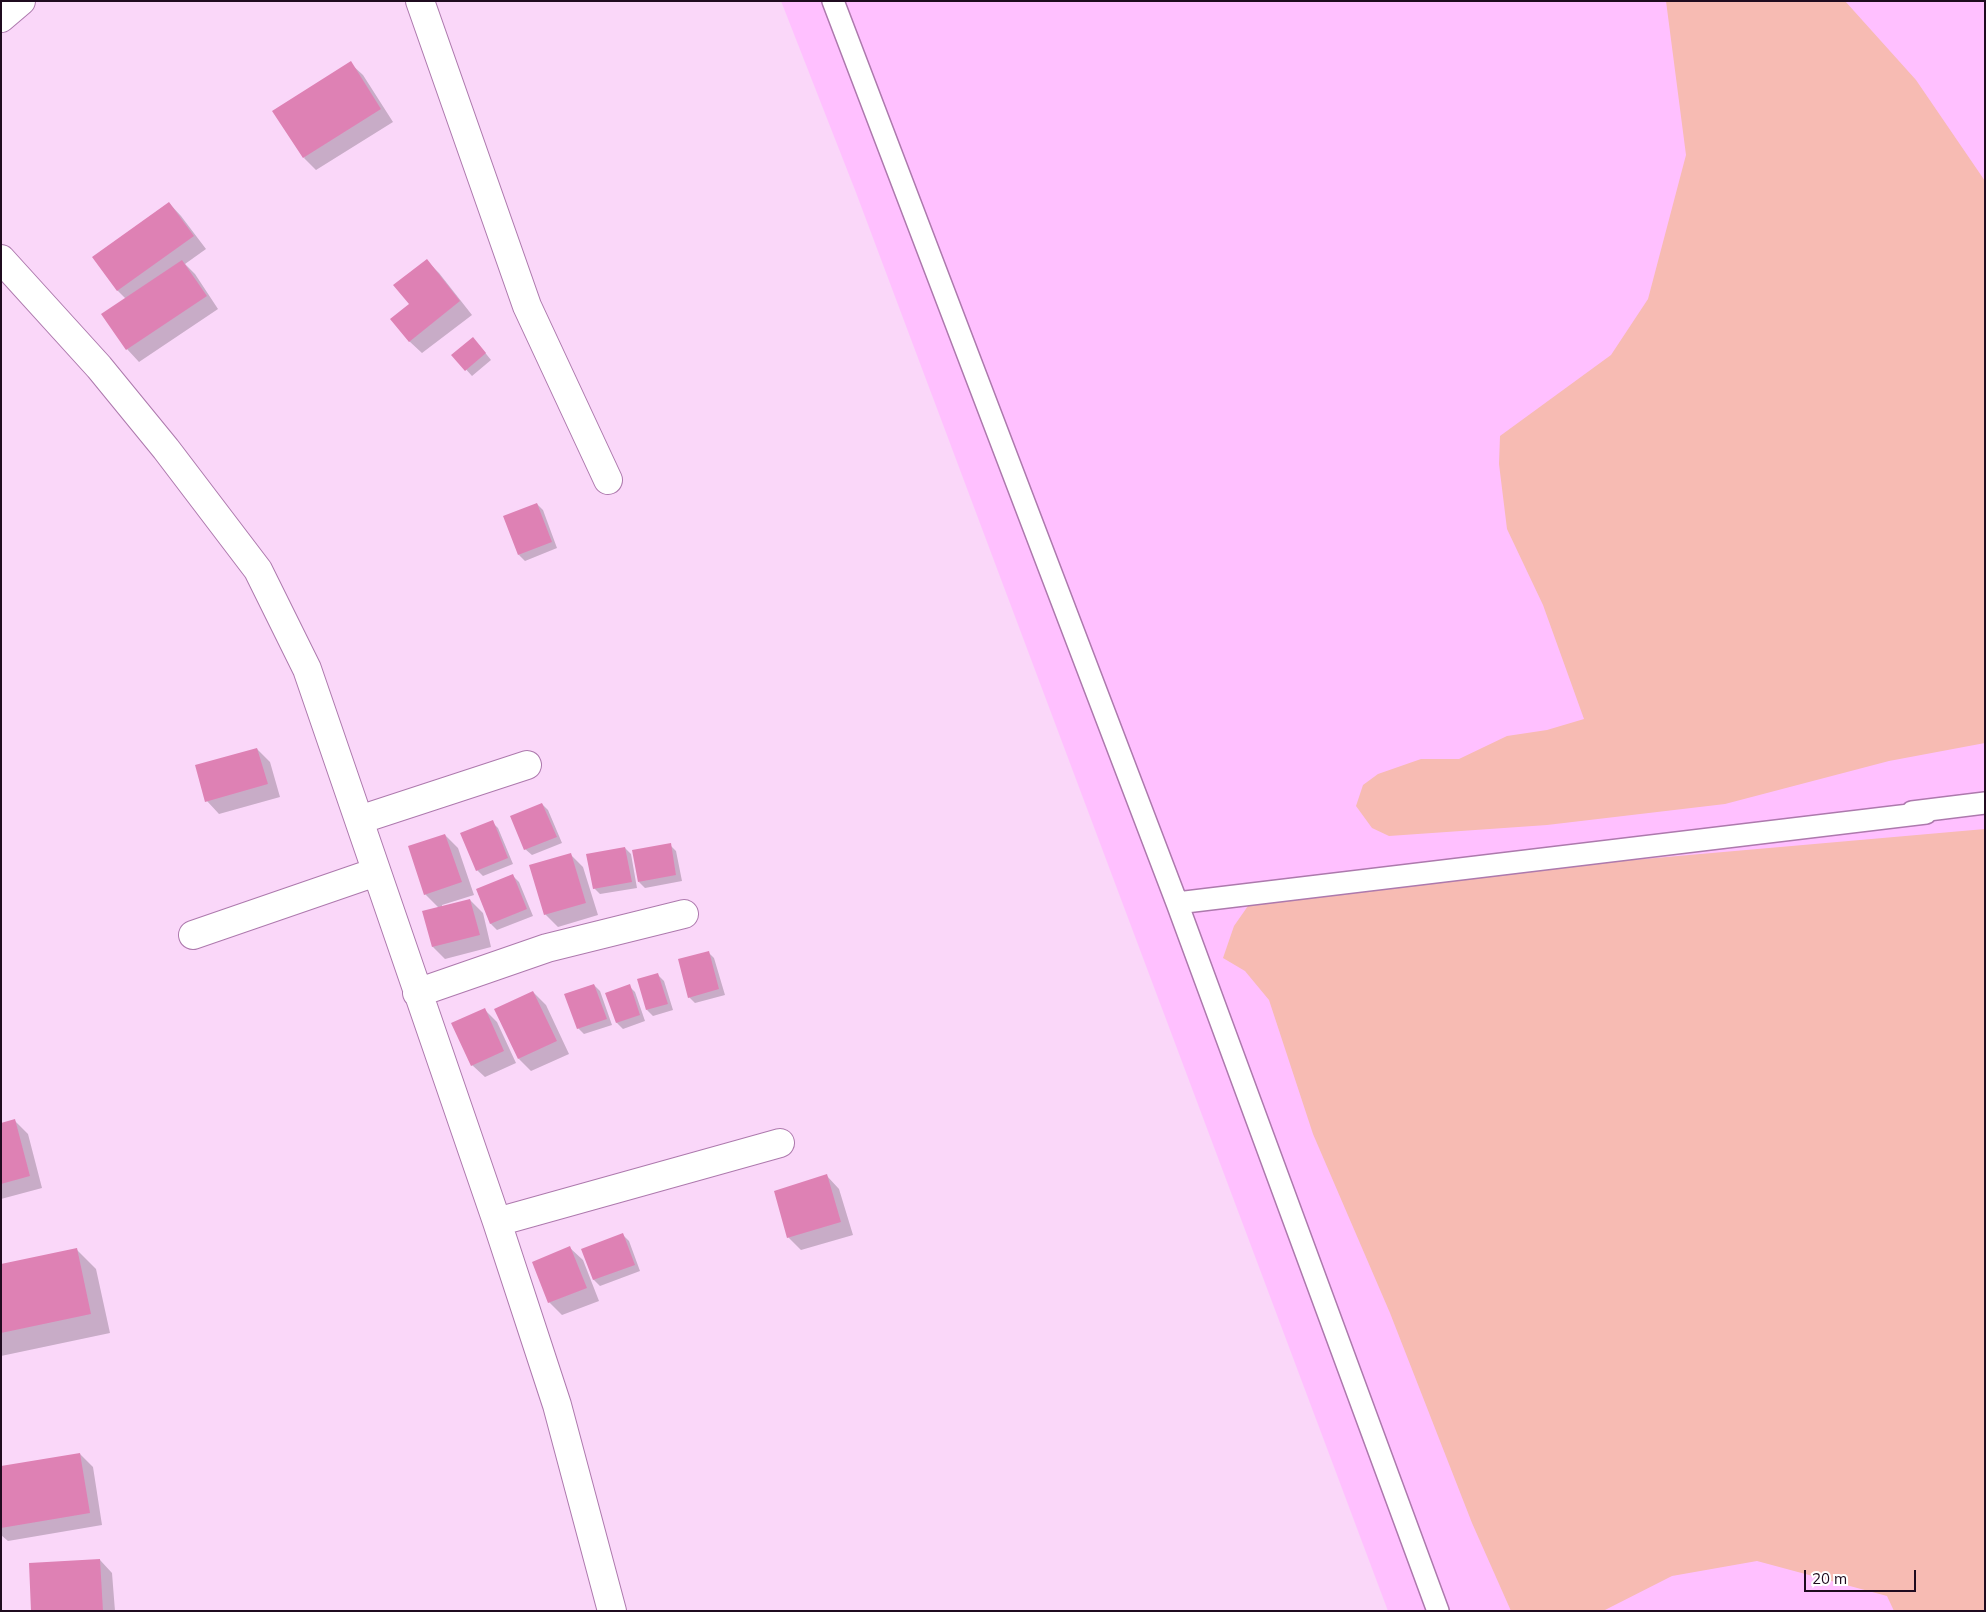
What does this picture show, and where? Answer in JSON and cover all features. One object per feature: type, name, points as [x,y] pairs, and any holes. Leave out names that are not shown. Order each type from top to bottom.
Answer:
[{"type":"street","points":[[1,18],[21,1]]},
{"type":"street","points":[[420,1],[528,306],[608,480]]},
{"type":"street","points":[[1,259],[105,374],[166,449],[258,570],[307,669],[497,1222],[557,1406],[612,1611]]},
{"type":"street","points":[[359,820],[528,764]]},
{"type":"street","points":[[193,936],[376,872]]},
{"type":"street","points":[[417,993],[547,948],[684,914]]},
{"type":"street","points":[[497,1222],[780,1143]]},
{"type":"lane","points":[[833,1],[1177,903],[1438,1611]]},
{"type":"lane","points":[[1177,903],[1985,803]]},
{"type":"lane","points":[[1267,892],[1926,814]]},
{"type":"shaded area","points":[[781,1],[1985,1],[1985,1611],[1388,1611],[855,190]]},
{"type":"shaded area","points":[[1666,1],[1845,1],[1916,80],[1985,181],[1985,743],[1889,761],[1725,804],[1547,825],[1389,836],[1372,828],[1356,806],[1363,785],[1378,774],[1421,759],[1459,759],[1507,736],[1547,730],[1584,719],[1543,605],[1507,529],[1499,464],[1500,436],[1611,355],[1648,299],[1686,155]]},
{"type":"shaded area","points":[[1985,829],[1985,1611],[1894,1611],[1887,1596],[1757,1561],[1672,1576],[1603,1611],[1511,1611],[1472,1523],[1390,1313],[1313,1134],[1269,1000],[1245,971],[1223,958],[1234,926],[1257,893]]},
{"type":"building","points":[[351,61],[381,109],[303,158],[272,111]]},
{"type":"building","points":[[169,202],[194,236],[117,291],[92,257]]},
{"type":"building","points":[[427,259],[460,301],[409,342],[390,319],[409,304],[393,285]]},
{"type":"building","points":[[182,260],[207,296],[126,350],[101,314]]},
{"type":"building","points":[[473,337],[486,353],[465,371],[451,355]]},
{"type":"building","points":[[537,503],[552,542],[518,555],[503,516]]},
{"type":"building","points":[[257,748],[268,784],[205,802],[195,765]]},
{"type":"building","points":[[542,803],[557,837],[524,850],[510,816]]},
{"type":"building","points":[[493,820],[508,858],[476,871],[460,833]]},
{"type":"building","points":[[445,834],[462,882],[424,895],[408,846]]},
{"type":"building","points":[[671,843],[676,875],[638,882],[632,850]]},
{"type":"building","points":[[625,847],[632,882],[593,889],[586,854]]},
{"type":"building","points":[[571,853],[586,903],[544,915],[529,865]]},
{"type":"building","points":[[513,874],[527,909],[490,924],[476,889]]},
{"type":"building","points":[[470,899],[480,935],[432,947],[422,911]]},
{"type":"building","points":[[709,951],[719,989],[688,998],[678,959]]},
{"type":"building","points":[[658,973],[668,1004],[646,1010],[637,979]]},
{"type":"building","points":[[594,984],[607,1019],[577,1029],[564,994]]},
{"type":"building","points":[[630,984],[640,1015],[616,1023],[605,993]]},
{"type":"building","points":[[533,991],[557,1041],[518,1059],[494,1009]]},
{"type":"building","points":[[485,1008],[504,1051],[471,1066],[451,1023]]},
{"type":"building","points":[[15,1119],[30,1176],[1,1184],[1,1123]]},
{"type":"building","points":[[827,1174],[841,1222],[787,1238],[774,1191]]},
{"type":"building","points":[[623,1233],[635,1265],[593,1280],[581,1249]]},
{"type":"building","points":[[570,1246],[587,1288],[548,1303],[532,1262]]},
{"type":"building","points":[[77,1248],[91,1314],[1,1333],[1,1264]]},
{"type":"building","points":[[80,1453],[90,1513],[1,1528],[1,1466]]},
{"type":"building","points":[[100,1559],[103,1611],[31,1611],[29,1563]]}]
